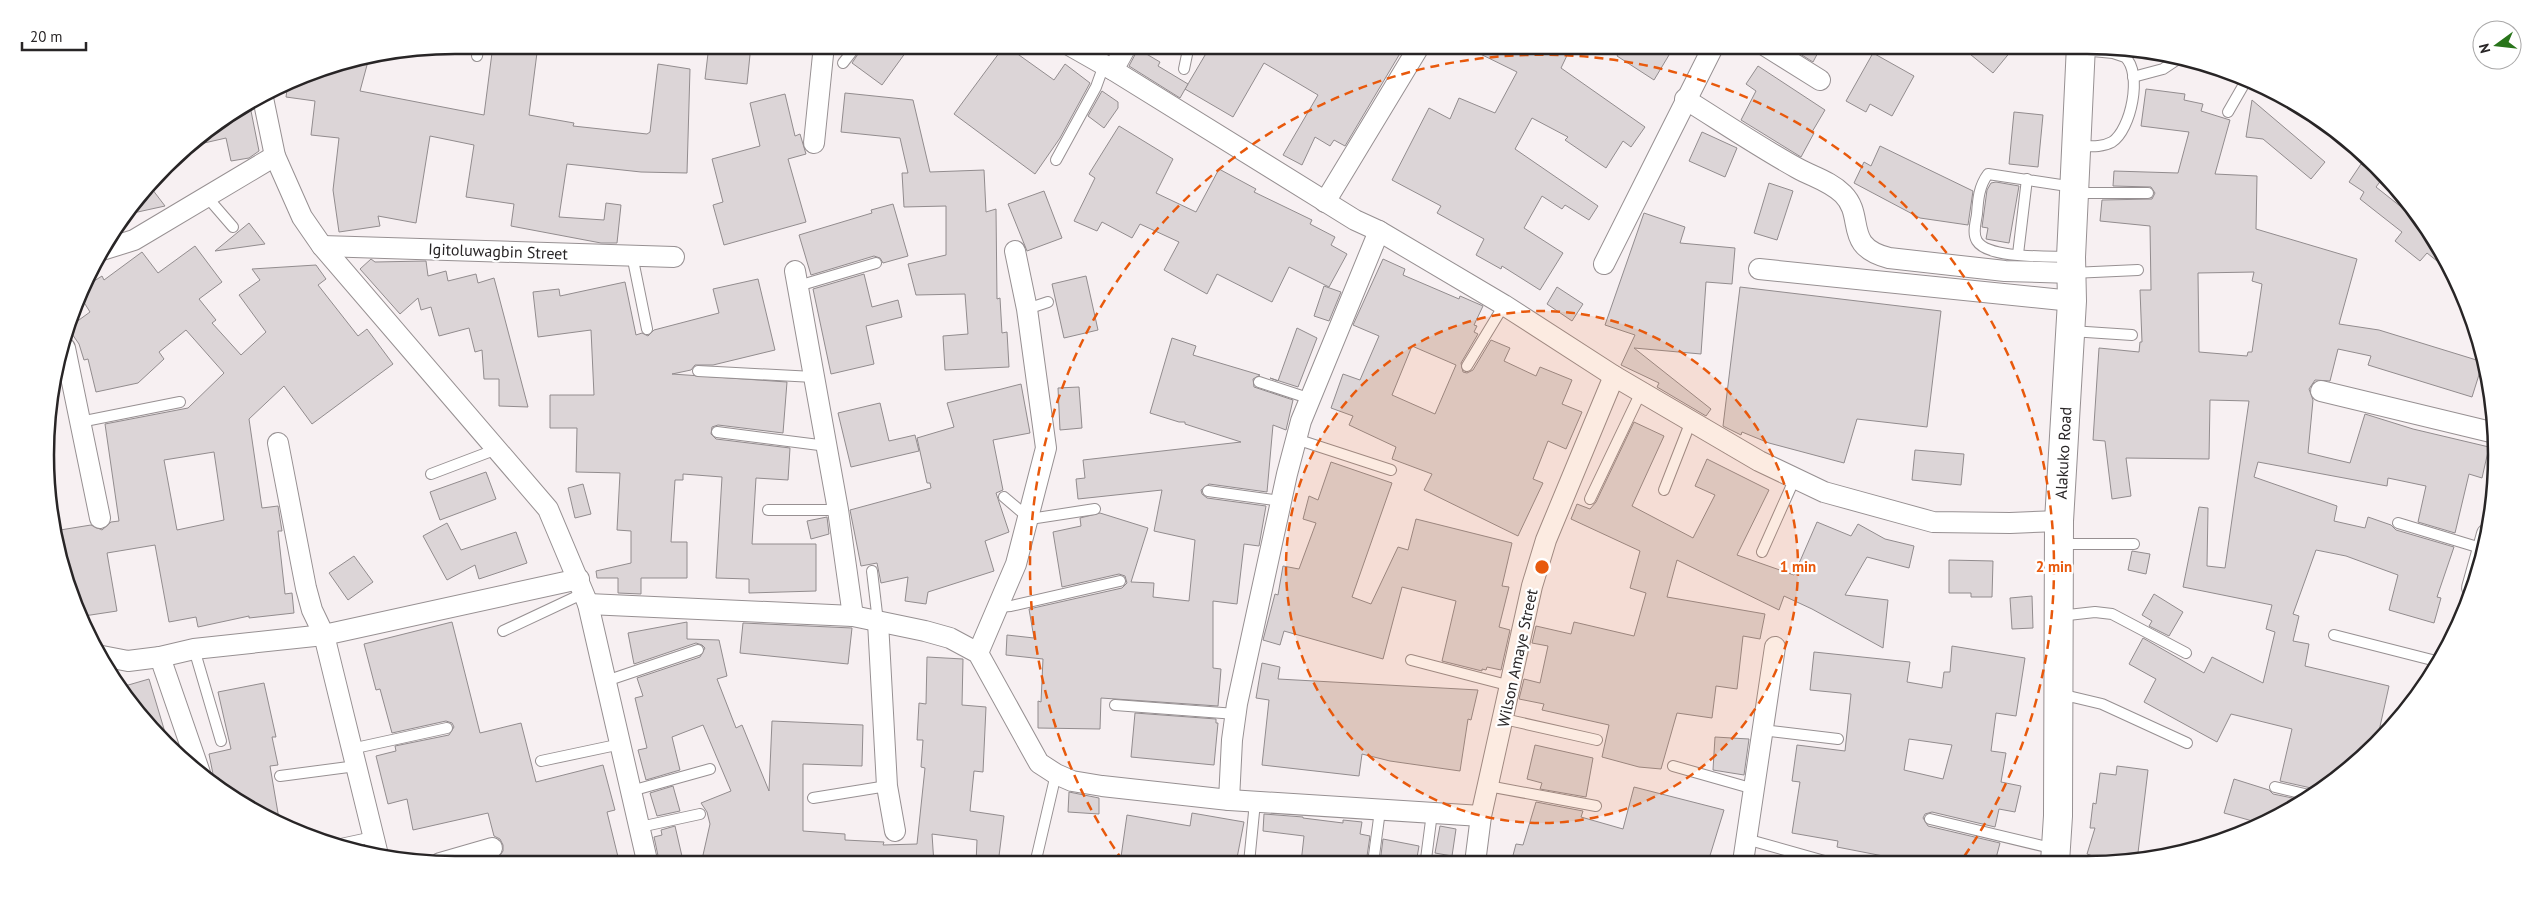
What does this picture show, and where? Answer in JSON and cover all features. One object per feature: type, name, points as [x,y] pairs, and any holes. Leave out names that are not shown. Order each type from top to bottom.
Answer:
[{"type":"main road","name":"Alakuko Road","points":[[2055,856],[2059,693],[2059,533],[2072,301],[2074,190],[2081,54]]},
{"type":"street","points":[[814,143],[823,54]]},
{"type":"street","points":[[1084,54],[1325,202],[1379,231],[1504,305],[1614,376],[1759,461],[1824,492],[1933,522],[2010,524],[2059,533]]},
{"type":"street","points":[[1108,67],[1119,54]]},
{"type":"street","points":[[1325,202],[1415,54]]},
{"type":"street","points":[[1604,264],[1709,54]]},
{"type":"street","points":[[1778,54],[1820,80]]},
{"type":"street","points":[[1685,100],[1798,169],[1830,183],[1849,202],[1861,241],[1873,254],[1889,258],[2005,271],[2072,265]]},
{"type":"street","points":[[264,103],[275,156],[302,217],[322,246],[548,509],[584,592],[646,856]]},
{"type":"street","points":[[112,247],[134,240],[275,156]]},
{"type":"street","points":[[1229,800],[1232,740],[1236,714],[1296,439],[1310,398],[1379,231]]},
{"type":"street","name":"Igitoluwagbin Street","points":[[322,246],[674,257]]},
{"type":"street","points":[[978,653],[1016,564],[1030,518],[1046,448],[1027,309],[1015,252]]},
{"type":"street","points":[[1759,269],[2072,301]]},
{"type":"street","points":[[797,278],[838,510],[853,616]]},
{"type":"street","points":[[66,354],[100,518]]},
{"type":"street","name":"Wilson Amaye Street","points":[[1475,856],[1481,816],[1532,586],[1546,540],[1614,376]]},
{"type":"street","points":[[2321,391],[2487,431]]},
{"type":"street","points":[[278,443],[306,588],[312,610],[324,635],[375,846]]},
{"type":"street","points":[[109,657],[128,661],[160,657],[194,649],[324,635],[584,592],[853,616],[950,638],[978,653],[1039,763],[1056,774],[1072,781],[1229,800],[1481,816]]},
{"type":"street","points":[[878,622],[887,786],[895,831]]},
{"type":"street","points":[[1744,856],[1775,647]]},
{"type":"street","points":[[160,657],[196,761]]},
{"type":"street","points":[[464,856],[492,848]]},
{"type":"lane","points":[[843,63],[850,54]]},
{"type":"lane","points":[[1184,70],[1187,54]]},
{"type":"lane","points":[[2076,146],[2097,147],[2107,144],[2120,135],[2126,127],[2130,112],[2133,77],[2132,68],[2126,57],[2122,56]]},
{"type":"lane","points":[[2133,77],[2164,69],[2173,63]]},
{"type":"lane","points":[[1056,160],[1108,67]]},
{"type":"lane","points":[[2228,112],[2243,85]]},
{"type":"lane","points":[[2138,270],[2072,265],[2018,254],[1986,250],[1976,240],[1974,231],[1979,191],[1988,174],[2027,179],[2074,190],[2148,193]]},
{"type":"lane","points":[[2018,254],[2027,179]]},
{"type":"lane","points":[[207,197],[234,227]]},
{"type":"lane","points":[[632,255],[647,329]]},
{"type":"lane","points":[[797,278],[876,263]]},
{"type":"lane","points":[[1027,309],[1048,302]]},
{"type":"lane","points":[[1466,366],[1504,305]]},
{"type":"lane","points":[[2070,331],[2132,335]]},
{"type":"lane","points":[[698,371],[814,377]]},
{"type":"lane","points":[[1259,382],[1310,398]]},
{"type":"lane","points":[[1590,499],[1641,392]]},
{"type":"lane","points":[[80,422],[180,402]]},
{"type":"lane","points":[[1664,490],[1691,421]]},
{"type":"lane","points":[[717,432],[826,446]]},
{"type":"lane","points":[[1296,439],[1390,470]]},
{"type":"lane","points":[[431,474],[496,449]]},
{"type":"lane","points":[[1762,552],[1795,478]]},
{"type":"lane","points":[[1208,491],[1281,501]]},
{"type":"lane","points":[[1004,497],[1030,518],[1095,509]]},
{"type":"lane","points":[[768,510],[838,510]]},
{"type":"lane","points":[[2398,523],[2477,549]]},
{"type":"lane","points":[[2059,533],[2134,544]]},
{"type":"lane","points":[[872,571],[878,622]]},
{"type":"lane","points":[[998,607],[1011,606],[1120,581]]},
{"type":"lane","points":[[503,632],[584,592]]},
{"type":"lane","points":[[2059,616],[2095,612],[2112,614],[2186,653]]},
{"type":"lane","points":[[2334,635],[2432,660]]},
{"type":"lane","points":[[194,649],[221,741]]},
{"type":"lane","points":[[606,682],[698,650]]},
{"type":"lane","points":[[1411,660],[1511,686]]},
{"type":"lane","points":[[2059,693],[2102,704],[2187,743]]},
{"type":"lane","points":[[1115,705],[1236,714]]},
{"type":"lane","points":[[1504,719],[1597,740]]},
{"type":"lane","points":[[280,776],[353,757],[448,728]]},
{"type":"lane","points":[[1762,730],[1838,739]]},
{"type":"lane","points":[[541,761],[620,744]]},
{"type":"lane","points":[[1673,766],[1754,789]]},
{"type":"lane","points":[[631,791],[710,769]]},
{"type":"lane","points":[[1037,856],[1056,774]]},
{"type":"lane","points":[[813,798],[887,786]]},
{"type":"lane","points":[[1488,786],[1596,806]]},
{"type":"lane","points":[[2275,787],[2302,793]]},
{"type":"lane","points":[[1250,856],[1255,802]]},
{"type":"lane","points":[[1374,856],[1379,818],[1382,810]]},
{"type":"lane","points":[[1426,856],[1432,813]]},
{"type":"lane","points":[[640,827],[700,814]]},
{"type":"lane","points":[[1930,819],[2055,856]]},
{"type":"lane","points":[[1746,839],[1807,856]]},
{"type":"building","points":[[492,54],[537,54],[529,115],[574,123],[573,126],[647,134],[650,132],[658,64],[690,69],[687,173],[641,172],[567,164],[559,217],[604,220],[606,203],[621,205],[617,243],[601,243],[511,226],[514,204],[466,197],[474,145],[430,136],[416,223],[378,216],[380,226],[339,232],[333,190],[339,138],[311,135],[315,101],[286,97],[287,91],[301,84],[368,63],[360,91],[484,115]]},
{"type":"building","points":[[708,54],[750,54],[747,84],[705,79]]},
{"type":"building","points":[[858,54],[904,54],[882,85],[852,63]]},
{"type":"building","points":[[998,54],[1018,54],[1054,80],[1065,64],[1090,83],[1060,138],[1035,174],[954,114]]},
{"type":"building","points":[[1135,54],[1146,54],[1160,62],[1158,66],[1188,84],[1180,98],[1129,66]]},
{"type":"building","points":[[1206,54],[1400,54],[1345,146],[1334,140],[1330,146],[1315,137],[1302,165],[1283,155],[1318,95],[1264,63],[1233,117],[1185,89]]},
{"type":"building","points":[[1480,54],[1568,54],[1561,68],[1645,127],[1631,147],[1623,141],[1606,168],[1565,140],[1568,137],[1532,118],[1515,149],[1598,206],[1589,220],[1565,205],[1562,209],[1542,196],[1524,228],[1563,253],[1540,290],[1502,266],[1501,269],[1476,255],[1484,239],[1437,213],[1441,206],[1392,180],[1429,108],[1450,119],[1459,98],[1495,113],[1517,72]]},
{"type":"building","points":[[1618,54],[1670,54],[1654,80],[1617,56]]},
{"type":"building","points":[[1800,54],[1817,54],[1813,62]]},
{"type":"building","points":[[1872,54],[1914,76],[1892,116],[1870,104],[1866,112],[1846,101]]},
{"type":"building","points":[[1970,54],[2009,54],[1993,73]]},
{"type":"building","points":[[1758,66],[1825,110],[1812,132],[1814,133],[1801,157],[1741,120],[1756,91],[1746,84]]},
{"type":"building","points":[[2146,89],[2185,94],[2184,100],[2203,104],[2201,111],[2230,120],[2215,174],[2257,176],[2256,229],[2357,259],[2339,324],[2379,330],[2477,360],[2480,372],[2472,397],[2368,365],[2371,356],[2338,349],[2330,381],[2315,380],[2309,389],[2313,400],[2308,453],[2350,463],[2365,414],[2413,429],[2488,447],[2482,478],[2469,474],[2455,533],[2418,522],[2426,486],[2388,478],[2387,486],[2258,462],[2254,477],[2337,506],[2334,521],[2365,528],[2368,517],[2391,525],[2396,530],[2454,547],[2437,597],[2441,598],[2434,623],[2389,610],[2398,575],[2346,556],[2316,550],[2293,614],[2299,616],[2293,641],[2309,644],[2305,666],[2389,686],[2379,730],[2352,757],[2311,788],[2280,781],[2292,729],[2231,714],[2217,742],[2144,702],[2156,679],[2129,664],[2143,638],[2204,673],[2212,657],[2263,683],[2275,632],[2266,629],[2272,605],[2183,587],[2199,507],[2208,508],[2207,566],[2225,568],[2249,401],[2210,400],[2209,459],[2126,458],[2131,496],[2112,499],[2105,441],[2093,440],[2099,348],[2139,352],[2140,342],[2142,342],[2140,290],[2151,290],[2150,226],[2100,221],[2102,200],[2152,199],[2155,193],[2151,187],[2113,186],[2114,171],[2178,173],[2189,132],[2141,126]],"holes":[[[2254,272],[2252,281],[2262,284],[2252,352],[2248,352],[2247,356],[2199,352],[2198,273]]]},
{"type":"building","points":[[1102,91],[1118,102],[1118,108],[1104,128],[1088,116]]},
{"type":"building","points":[[845,93],[913,100],[930,172],[984,170],[986,212],[996,209],[997,299],[1000,298],[1002,333],[1007,332],[1009,367],[945,370],[943,336],[968,334],[965,294],[916,295],[908,264],[946,255],[946,206],[904,207],[902,173],[908,173],[900,138],[841,132]]},
{"type":"building","points":[[785,94],[795,136],[800,134],[806,154],[788,159],[806,222],[724,245],[713,205],[723,202],[712,159],[760,146],[750,103]]},
{"type":"building","points":[[2252,100],[2325,162],[2311,179],[2263,139],[2246,137]]},
{"type":"building","points":[[251,110],[259,151],[249,158],[231,161],[226,138],[203,143],[232,121]]},
{"type":"building","points":[[2014,112],[2043,115],[2038,167],[2009,164]]},
{"type":"building","points":[[1119,126],[1173,159],[1156,193],[1196,212],[1219,169],[1256,189],[1254,192],[1312,220],[1310,224],[1335,237],[1331,245],[1347,254],[1329,287],[1289,267],[1272,302],[1217,274],[1207,294],[1164,270],[1179,242],[1140,224],[1132,238],[1102,222],[1097,231],[1074,221],[1095,178],[1089,174]]},
{"type":"building","points":[[1702,132],[1737,148],[1725,177],[1689,161]]},
{"type":"building","points":[[1880,146],[1973,191],[1968,225],[1920,218],[1854,183],[1864,162],[1871,166]]},
{"type":"building","points":[[2361,164],[2371,171],[2380,181],[2376,187],[2403,208],[2421,232],[2438,262],[2427,253],[2420,261],[2395,241],[2402,232],[2360,199],[2364,192],[2349,182]]},
{"type":"building","points":[[1996,182],[2019,186],[2009,243],[1986,239],[1988,228],[1982,227],[1987,190],[1991,183]]},
{"type":"building","points":[[1769,183],[1793,191],[1777,240],[1754,233]]},
{"type":"building","points":[[153,190],[165,206],[136,212]]},
{"type":"building","points":[[1044,191],[1062,238],[1027,251],[1008,204]]},
{"type":"building","points":[[893,204],[908,256],[883,263],[880,258],[874,256],[811,275],[799,235],[872,213],[871,210]]},
{"type":"building","points":[[1644,213],[1685,227],[1680,243],[1735,248],[1732,284],[1706,282],[1701,354],[1634,348],[1711,409],[1706,416],[1657,387],[1659,383],[1621,365],[1635,335],[1605,325]]},
{"type":"building","points":[[249,223],[265,244],[215,251]]},
{"type":"building","points":[[195,246],[222,282],[199,299],[216,320],[212,323],[241,355],[266,332],[239,295],[260,280],[252,269],[316,265],[326,279],[318,285],[358,336],[367,329],[393,364],[312,424],[284,386],[249,419],[262,508],[278,506],[282,531],[278,531],[285,594],[292,593],[294,613],[249,618],[249,616],[198,627],[196,617],[169,622],[155,545],[107,553],[117,611],[87,616],[84,609],[67,559],[61,530],[91,525],[102,530],[111,522],[119,521],[105,424],[188,408],[224,373],[186,330],[159,352],[164,359],[138,383],[96,392],[88,359],[84,360],[79,344],[72,334],[75,326],[77,322],[90,312],[84,302],[93,281],[102,276],[104,280],[142,252],[158,273]],"holes":[[[214,452],[224,520],[177,530],[164,460]]]},
{"type":"building","points":[[371,259],[375,262],[426,261],[428,276],[446,271],[448,281],[476,274],[478,283],[494,278],[528,407],[499,406],[499,379],[484,379],[482,350],[475,352],[469,328],[439,336],[431,307],[421,310],[418,298],[400,314],[360,269]]},
{"type":"building","points":[[1383,259],[1405,269],[1403,275],[1459,299],[1460,296],[1483,306],[1474,325],[1477,326],[1474,332],[1478,334],[1461,363],[1463,372],[1467,373],[1473,370],[1491,340],[1510,348],[1504,361],[1536,376],[1540,367],[1572,380],[1562,404],[1582,412],[1566,449],[1548,441],[1533,479],[1543,483],[1518,536],[1424,490],[1432,474],[1392,459],[1396,447],[1349,425],[1353,416],[1331,408],[1343,374],[1360,380],[1379,336],[1353,325]],"holes":[[[1412,346],[1456,365],[1435,414],[1392,395]]]},
{"type":"building","points":[[864,274],[872,307],[898,300],[902,317],[866,326],[874,364],[831,374],[813,289]]},
{"type":"building","points":[[1086,276],[1098,330],[1064,338],[1052,284]]},
{"type":"building","points":[[758,279],[775,350],[713,365],[695,365],[691,370],[672,374],[787,382],[783,433],[718,425],[712,427],[711,434],[716,439],[790,448],[788,480],[756,478],[752,544],[816,544],[816,591],[749,593],[749,579],[716,578],[722,477],[683,474],[683,480],[675,480],[671,542],[687,542],[687,578],[641,578],[641,594],[618,593],[618,578],[597,578],[596,571],[631,563],[631,531],[617,530],[620,473],[576,472],[577,428],[550,428],[550,395],[594,395],[591,330],[538,337],[533,292],[559,289],[560,296],[625,282],[636,335],[642,333],[648,336],[654,330],[719,313],[713,289]]},
{"type":"building","points":[[1324,286],[1341,292],[1329,321],[1314,316]]},
{"type":"building","points":[[1557,287],[1583,304],[1572,321],[1547,304]]},
{"type":"building","points":[[1740,287],[1941,311],[1927,427],[1857,419],[1844,463],[1769,443],[1742,432],[1741,435],[1723,426]]},
{"type":"building","points":[[1297,328],[1317,338],[1298,387],[1278,381]]},
{"type":"building","points":[[1172,338],[1196,346],[1193,355],[1260,375],[1253,379],[1254,387],[1293,400],[1286,430],[1273,425],[1267,492],[1209,484],[1201,490],[1202,494],[1207,498],[1266,506],[1259,546],[1244,544],[1237,604],[1213,601],[1213,668],[1221,669],[1218,706],[1101,698],[1100,729],[1038,728],[1038,701],[1041,702],[1043,659],[1006,655],[1007,635],[1034,638],[1029,609],[1122,588],[1127,583],[1125,576],[1119,574],[1062,587],[1053,532],[1081,526],[1080,518],[1100,513],[1148,528],[1131,582],[1154,583],[1153,597],[1189,601],[1195,540],[1154,531],[1162,490],[1078,499],[1076,479],[1085,478],[1083,460],[1241,442],[1185,424],[1185,422],[1150,413]]},
{"type":"building","points":[[1021,384],[1030,433],[993,440],[1003,490],[996,493],[1009,532],[985,541],[994,571],[928,592],[926,604],[905,601],[908,577],[881,583],[877,563],[861,566],[850,510],[931,488],[930,483],[927,483],[917,438],[954,427],[947,403]]},
{"type":"building","points":[[1079,387],[1082,428],[1060,430],[1058,388]]},
{"type":"building","points":[[880,403],[889,441],[915,435],[919,451],[851,467],[838,413]]},
{"type":"building","points":[[1634,422],[1664,436],[1632,506],[1693,538],[1715,495],[1695,486],[1707,459],[1769,490],[1737,555],[1794,575],[1817,522],[1851,536],[1858,524],[1885,539],[1914,546],[1909,568],[1867,557],[1845,595],[1888,600],[1883,648],[1812,609],[1784,596],[1779,610],[1677,560],[1667,597],[1765,614],[1760,639],[1743,636],[1737,689],[1716,686],[1712,718],[1677,713],[1661,769],[1639,767],[1602,757],[1609,725],[1542,710],[1544,704],[1519,699],[1524,679],[1540,683],[1548,646],[1532,643],[1536,626],[1571,634],[1574,622],[1634,636],[1646,593],[1630,588],[1640,551],[1571,519],[1577,504],[1590,509],[1596,502]]},
{"type":"building","points":[[1915,450],[1964,454],[1961,485],[1912,480]]},
{"type":"building","points":[[1331,462],[1392,483],[1352,597],[1371,604],[1398,547],[1408,550],[1416,519],[1512,543],[1502,586],[1509,587],[1499,627],[1510,630],[1501,670],[1487,667],[1486,670],[1482,669],[1482,671],[1442,661],[1456,601],[1402,587],[1383,659],[1284,631],[1280,645],[1263,640],[1275,594],[1278,595],[1283,566],[1299,569],[1316,523],[1303,519],[1309,496],[1318,500]]},
{"type":"building","points":[[486,472],[496,499],[440,520],[430,492]]},
{"type":"building","points":[[583,484],[591,514],[575,518],[568,488]]},
{"type":"building","points":[[827,517],[829,534],[811,539],[807,521]]},
{"type":"building","points":[[447,523],[461,550],[516,532],[527,563],[479,579],[475,565],[447,580],[423,536]]},
{"type":"building","points":[[2132,551],[2150,554],[2146,574],[2128,570]]},
{"type":"building","points":[[354,556],[373,582],[348,600],[329,573]]},
{"type":"building","points":[[1949,560],[1993,561],[1992,597],[1971,597],[1971,593],[1949,593]]},
{"type":"building","points":[[2154,594],[2183,612],[2169,636],[2149,626],[2152,621],[2142,615]]},
{"type":"building","points":[[2032,596],[2033,628],[2012,629],[2010,598]]},
{"type":"building","points":[[452,622],[480,733],[521,723],[536,782],[603,765],[615,810],[607,812],[618,856],[500,856],[503,851],[503,845],[500,839],[494,836],[488,813],[413,830],[407,799],[388,804],[376,756],[396,751],[395,746],[449,735],[454,727],[452,723],[446,721],[392,733],[380,689],[376,690],[364,644]]},
{"type":"building","points":[[687,622],[687,639],[719,640],[727,676],[717,679],[736,728],[742,725],[769,791],[772,721],[863,725],[862,766],[803,764],[803,831],[845,834],[845,840],[884,842],[883,845],[917,844],[925,768],[921,767],[923,740],[917,740],[919,703],[926,704],[927,657],[963,659],[962,705],[986,707],[983,772],[974,771],[970,811],[1004,816],[999,856],[976,856],[977,840],[932,834],[933,856],[703,856],[710,824],[707,812],[701,803],[731,791],[703,725],[672,737],[680,770],[646,780],[638,750],[647,748],[635,698],[643,696],[637,678],[700,657],[705,648],[696,643],[634,664],[628,633]]},
{"type":"building","points":[[743,623],[852,628],[848,664],[740,653]]},
{"type":"building","points":[[1952,646],[2025,658],[2016,716],[1996,713],[1991,751],[2006,753],[2001,782],[2021,786],[2015,812],[1999,809],[1995,827],[1932,812],[1925,814],[1923,818],[1928,826],[2000,843],[1997,856],[1883,856],[1837,847],[1838,841],[1792,833],[1800,782],[1792,781],[1797,745],[1845,751],[1851,694],[1810,690],[1814,652],[1910,662],[1907,682],[1942,688],[1944,672],[1950,672]],"holes":[[[1909,739],[1952,745],[1943,779],[1904,770]]]},
{"type":"building","points":[[1262,663],[1280,667],[1278,679],[1478,690],[1471,720],[1468,719],[1460,771],[1390,761],[1362,754],[1359,776],[1262,765],[1269,700],[1256,698]]},
{"type":"building","points":[[149,679],[165,733],[153,720],[127,685]]},
{"type":"building","points":[[264,683],[276,737],[272,737],[278,765],[270,766],[278,815],[232,789],[213,775],[209,754],[231,749],[218,692]]},
{"type":"building","points":[[1135,713],[1216,719],[1216,723],[1218,723],[1214,765],[1131,757]]},
{"type":"building","points":[[1715,737],[1749,739],[1744,775],[1713,770]]},
{"type":"building","points":[[1535,745],[1593,758],[1586,797],[1540,789],[1542,783],[1527,779]]},
{"type":"building","points":[[2117,766],[2148,770],[2138,853],[2092,856],[2087,854],[2095,828],[2090,828],[2093,803],[2096,804],[2100,773],[2116,775]]},
{"type":"building","points":[[2234,779],[2269,790],[2273,794],[2294,798],[2252,821],[2224,813]]},
{"type":"building","points":[[673,786],[680,811],[657,816],[650,793]]},
{"type":"building","points":[[1634,787],[1724,810],[1710,856],[1513,856],[1516,844],[1523,845],[1536,802],[1583,811],[1581,817],[1623,829]]},
{"type":"building","points":[[1069,792],[1099,798],[1099,814],[1068,812]]},
{"type":"building","points":[[1192,813],[1244,822],[1237,856],[1121,856],[1127,815],[1190,826]]},
{"type":"building","points":[[1264,814],[1343,823],[1343,820],[1362,822],[1360,834],[1370,836],[1367,856],[1302,856],[1304,836],[1263,831]]},
{"type":"building","points":[[675,826],[682,856],[658,856],[654,837],[662,835],[661,830]]},
{"type":"building","points":[[1440,826],[1456,829],[1452,856],[1435,853]]},
{"type":"building","points":[[1383,839],[1419,846],[1417,856],[1381,856]]}]
